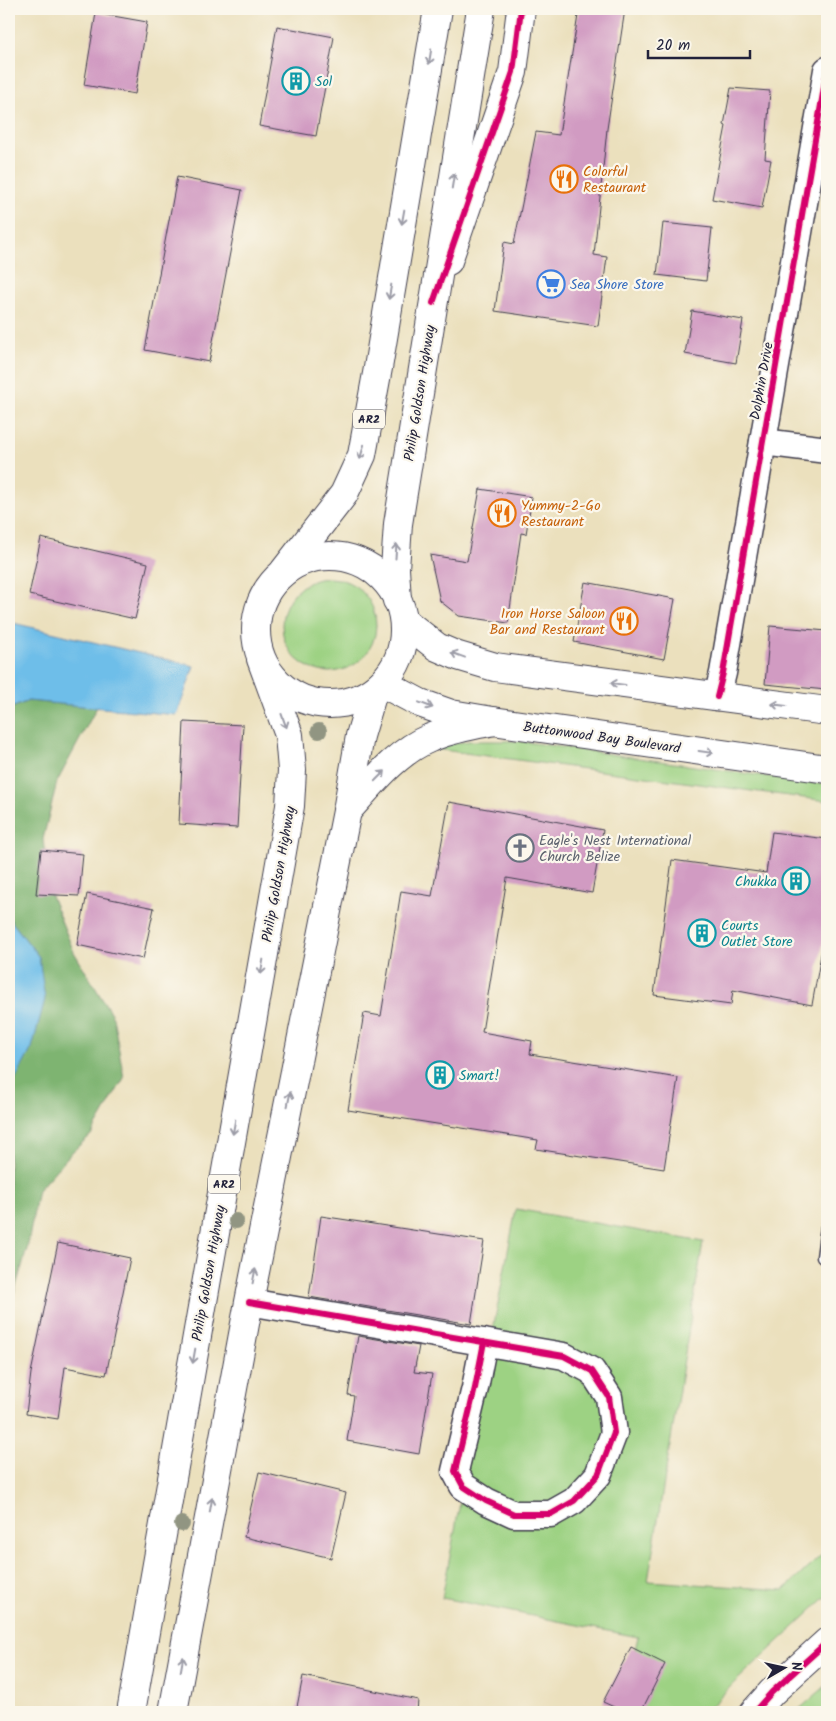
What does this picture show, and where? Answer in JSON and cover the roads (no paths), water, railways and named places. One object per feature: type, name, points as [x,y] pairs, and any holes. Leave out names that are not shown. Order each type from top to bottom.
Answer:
[{"type":"main road","name":"AR2","points":[[284,571],[344,494],[362,455],[438,9]]},
{"type":"main road","name":"Philip Goldson Highway","points":[[401,610],[395,568],[398,524],[481,9]]},
{"type":"main road","points":[[433,303],[513,72],[522,9]]},
{"type":"main road","points":[[377,688],[352,701],[331,705],[309,702],[289,693],[273,678],[261,659],[256,635],[257,611],[268,588],[284,571],[304,559],[326,555],[348,557],[369,566],[386,580],[401,610],[438,647],[458,656],[495,667],[827,711]]},
{"type":"main road","points":[[173,1712],[249,1302],[347,811],[360,736],[377,688],[395,665],[403,644],[401,610]]},
{"type":"main road","name":"Philip Goldson Highway","points":[[131,1712],[290,806],[292,770],[289,735],[261,659]]},
{"type":"main road","name":"Buttonwood Bay Boulevard","points":[[377,688],[451,714],[827,770]]},
{"type":"main road","points":[[347,811],[402,754],[428,738],[451,730],[493,721]]},
{"type":"main road","points":[[754,1712],[772,1692],[827,1642]]},
{"type":"street","name":"Dolphin Drive","points":[[718,697],[763,442],[818,171],[827,70]]},
{"type":"street","points":[[763,442],[827,450]]},
{"type":"street","points":[[249,1302],[484,1342],[564,1356],[592,1371],[609,1397],[614,1432],[598,1475],[574,1501],[551,1514],[514,1514],[486,1501],[463,1486],[455,1472],[484,1342]]},
{"type":"lane","points":[[823,1258],[827,1227]]},
{"type":"water","points":[[9,622],[194,666],[177,715],[28,701],[9,709]]},
{"type":"water","points":[[9,918],[39,957],[45,999],[32,1048],[15,1080],[9,1086]]},
{"type":"place","name":"Sol","points":[[296,81]]},
{"type":"place","name":"Colorful Restaurant","points":[[564,179]]},
{"type":"place","name":"Sea Shore Store","points":[[551,284]]},
{"type":"place","name":"Yummy-2-Go Restaurant","points":[[502,513]]},
{"type":"place","name":"Iron Horse Saloon Bar and Restaurant","points":[[624,621]]},
{"type":"place","name":"Eagle's Nest International Church Belize","points":[[520,848]]},
{"type":"place","name":"Chukka","points":[[796,881]]},
{"type":"place","name":"Courts Outlet Store","points":[[702,933]]},
{"type":"place","name":"Smart!","points":[[440,1075]]}]
